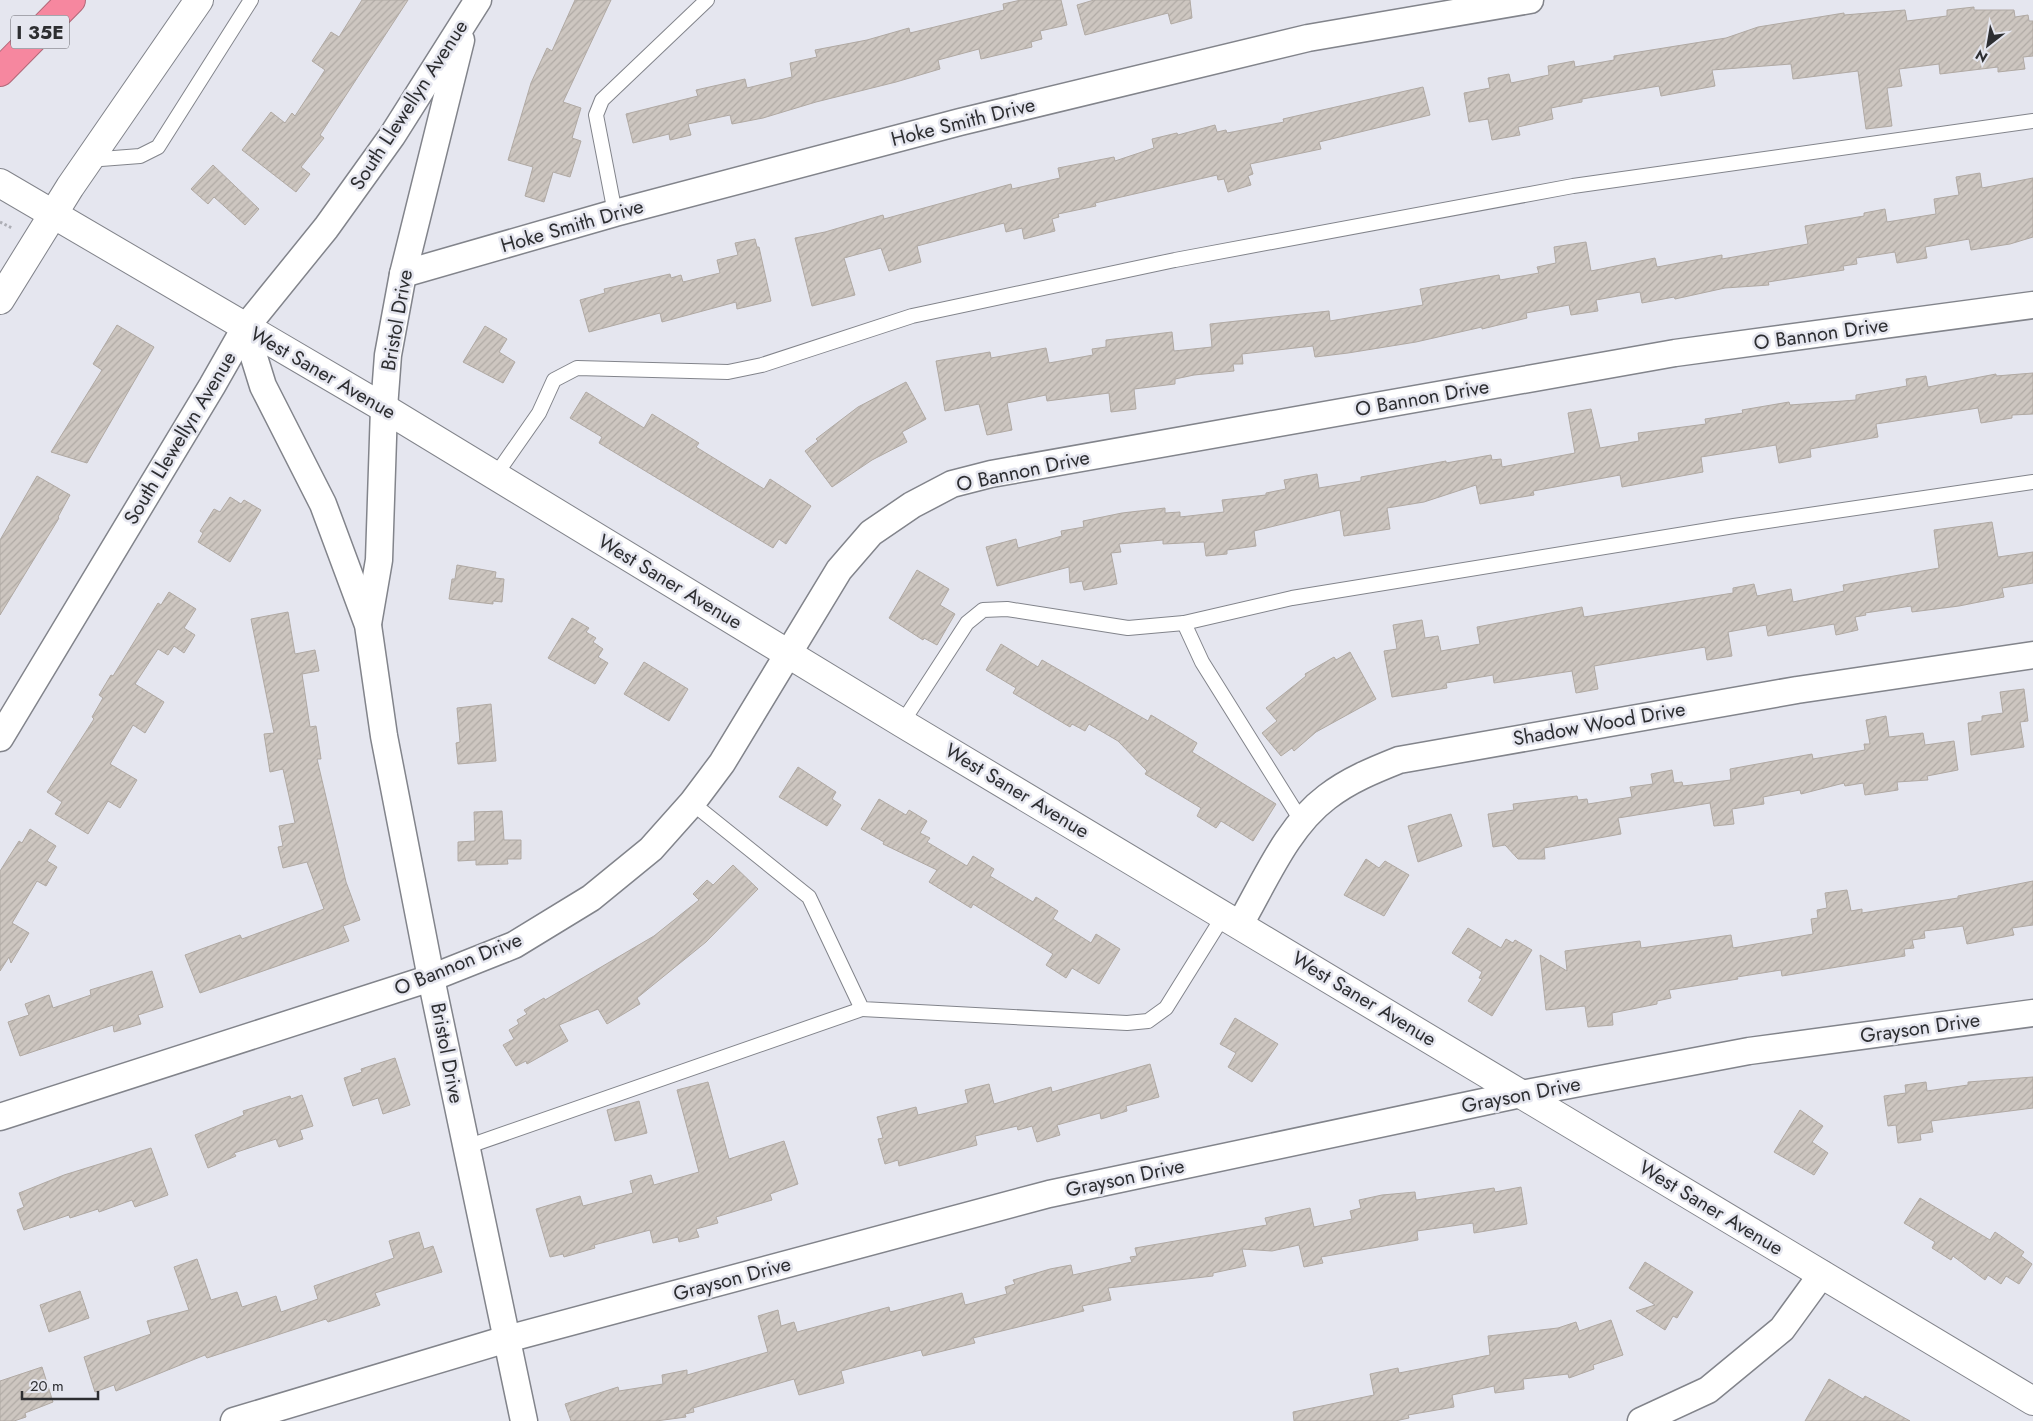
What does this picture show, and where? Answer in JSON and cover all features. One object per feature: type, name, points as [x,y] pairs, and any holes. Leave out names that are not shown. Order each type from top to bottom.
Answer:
[{"type":"highway","name":"I 35E","points":[[4,68],[72,0]]},
{"type":"street","points":[[0,300],[52,214],[199,0]]},
{"type":"street","name":"Hoke Smith Drive","points":[[403,274],[614,213],[960,122],[1308,38],[1530,0]]},
{"type":"street","name":"Bristol Drive","points":[[368,625],[379,560],[384,408],[388,354],[403,274],[472,10]]},
{"type":"street","name":"South Llewellyn Avenue","points":[[0,738],[212,386],[244,328],[326,228],[392,136],[472,10]]},
{"type":"street","name":"West Saner Avenue","points":[[0,183],[244,328],[384,408],[787,654],[1232,919],[2033,1401]]},
{"type":"street","name":"O Bannon Drive","points":[[0,1117],[431,978],[514,944],[591,898],[651,849],[692,803],[722,763],[839,570],[871,533],[912,505],[952,484],[991,474],[1675,353],[2033,305]]},
{"type":"street","name":"Bristol Drive","points":[[244,328],[263,386],[323,504],[368,625],[384,736],[431,978],[524,1421]]},
{"type":"street","name":"Shadow Wood Drive","points":[[1232,919],[1302,822],[1326,797],[1362,775],[1400,760],[1797,690],[2033,655]]},
{"type":"street","name":"Grayson Drive","points":[[234,1421],[507,1339],[1049,1194],[1521,1094],[1749,1051],[2033,1013]]},
{"type":"street","points":[[1642,1421],[1708,1390],[1782,1329],[1822,1274]]},
{"type":"lane","points":[[88,160],[140,156],[158,146],[251,0]]},
{"type":"lane","points":[[614,213],[596,115],[602,100],[707,0]]},
{"type":"lane","points":[[495,476],[539,413],[554,380],[577,368],[728,372],[762,365],[912,316],[1175,260],[1573,186],[2033,121]]},
{"type":"lane","points":[[902,723],[967,623],[983,610],[1007,609],[1128,628],[1184,624],[1302,596],[1734,526],[2033,482]]},
{"type":"lane","points":[[1184,624],[1202,662],[1302,822]]},
{"type":"lane","points":[[692,803],[809,897],[862,1009]]},
{"type":"lane","points":[[466,1147],[862,1009],[1127,1023],[1148,1021],[1166,1008],[1232,919]]},
{"type":"path","points":[[0,222],[12,228]]},
{"type":"building","points":[[362,0],[408,0],[320,135],[324,138],[301,167],[310,174],[296,192],[242,150],[271,112],[285,123],[292,113],[295,116],[325,70],[312,61],[331,32],[339,37]]},
{"type":"building","points":[[575,0],[611,0],[563,102],[581,108],[572,138],[581,141],[570,177],[553,172],[544,202],[525,196],[533,167],[508,160],[531,83],[547,48],[552,51]]},
{"type":"building","points":[[1021,0],[1061,0],[1067,25],[1040,31],[1042,39],[1031,42],[1032,47],[981,59],[979,49],[938,60],[940,69],[896,82],[816,102],[763,118],[732,124],[730,115],[688,124],[691,135],[670,140],[669,134],[633,143],[626,114],[698,96],[696,90],[745,79],[747,88],[792,77],[790,63],[817,57],[815,50],[867,40],[909,28],[910,33],[1004,10],[1003,4]]},
{"type":"building","points":[[1094,0],[1190,0],[1192,18],[1171,24],[1168,13],[1085,35],[1077,5]]},
{"type":"building","points":[[1974,7],[1974,10],[2014,10],[2015,17],[2028,15],[2029,21],[2033,21],[2033,56],[2023,57],[2025,69],[1998,72],[1998,67],[1940,74],[1939,64],[1899,69],[1902,86],[1887,88],[1892,126],[1866,129],[1858,71],[1793,79],[1791,64],[1712,70],[1715,86],[1661,96],[1659,86],[1582,99],[1582,102],[1551,108],[1553,119],[1518,127],[1520,135],[1492,140],[1488,119],[1469,122],[1464,93],[1490,88],[1488,78],[1509,74],[1511,83],[1549,75],[1548,66],[1574,61],[1575,67],[1614,60],[1614,56],[1726,38],[1758,27],[1844,13],[1844,15],[1905,10],[1907,21],[1947,16],[1947,10]]},
{"type":"building","points":[[1423,87],[1430,115],[1319,142],[1321,149],[1250,164],[1253,174],[1248,176],[1251,185],[1228,192],[1224,179],[1218,180],[1217,175],[1095,203],[1096,206],[1058,214],[1059,217],[1052,219],[1055,231],[1024,239],[1022,228],[1006,232],[1004,223],[917,246],[921,262],[889,271],[881,248],[844,258],[855,295],[812,306],[795,238],[825,232],[883,215],[884,219],[1011,184],[1012,189],[1060,178],[1058,168],[1114,157],[1115,161],[1154,148],[1152,139],[1177,133],[1178,135],[1215,125],[1217,132],[1226,130],[1227,133],[1284,122],[1283,119]]},
{"type":"building","points":[[213,165],[259,209],[245,225],[214,197],[208,204],[191,189]]},
{"type":"building","points":[[1980,173],[1982,188],[2033,178],[2033,237],[2010,244],[1971,250],[1969,239],[1925,247],[1927,258],[1897,263],[1895,252],[1856,258],[1857,264],[1843,266],[1844,270],[1768,282],[1769,285],[1725,288],[1675,299],[1674,297],[1642,303],[1640,292],[1596,300],[1598,311],[1571,315],[1569,305],[1526,313],[1527,318],[1482,329],[1482,327],[1416,342],[1348,353],[1315,357],[1313,346],[1242,354],[1243,364],[1233,364],[1234,371],[1194,375],[1175,379],[1175,384],[1134,389],[1136,409],[1111,412],[1109,393],[1047,401],[1046,395],[1007,403],[1012,430],[987,435],[979,404],[945,411],[936,361],[990,352],[991,358],[1046,348],[1049,363],[1093,355],[1092,349],[1106,347],[1106,340],[1172,332],[1174,351],[1212,347],[1210,324],[1329,311],[1330,321],[1423,305],[1420,289],[1499,275],[1500,280],[1539,273],[1537,267],[1556,263],[1554,247],[1586,242],[1591,271],[1655,258],[1657,267],[1722,255],[1722,259],[1808,244],[1805,226],[1864,216],[1864,213],[1885,209],[1887,222],[1936,214],[1934,199],[1959,195],[1956,177]]},
{"type":"building","points":[[755,239],[757,247],[759,247],[771,301],[737,309],[736,302],[662,322],[660,313],[589,332],[580,300],[605,293],[604,289],[670,274],[671,278],[681,275],[683,282],[720,273],[717,260],[738,255],[735,243]]},
{"type":"building","points":[[117,325],[154,347],[87,463],[51,452],[102,370],[93,364]]},
{"type":"building","points":[[485,326],[507,339],[499,352],[515,362],[503,383],[463,362]]},
{"type":"building","points":[[2033,373],[2033,414],[2012,415],[2012,418],[1981,423],[1978,408],[1876,424],[1878,437],[1810,449],[1811,457],[1779,463],[1776,445],[1701,457],[1703,472],[1622,487],[1620,475],[1533,491],[1534,495],[1480,504],[1476,485],[1424,502],[1387,508],[1390,529],[1344,536],[1340,510],[1254,531],[1256,546],[1227,550],[1227,554],[1206,556],[1204,542],[1163,544],[1163,540],[1119,544],[1121,552],[1111,553],[1117,584],[1084,590],[1082,581],[1070,583],[1069,567],[997,586],[986,547],[1016,539],[1018,548],[1062,536],[1061,531],[1084,527],[1083,521],[1122,513],[1165,508],[1165,513],[1180,512],[1180,517],[1224,512],[1222,500],[1266,495],[1266,493],[1286,489],[1284,480],[1317,474],[1319,488],[1361,481],[1361,477],[1446,461],[1446,463],[1491,455],[1492,460],[1501,459],[1502,467],[1575,453],[1568,413],[1591,409],[1600,448],[1639,441],[1638,433],[1706,424],[1705,419],[1743,413],[1742,410],[1789,402],[1790,405],[1856,400],[1856,395],[1907,386],[1906,379],[1926,376],[1928,387],[1996,374],[1996,376]]},
{"type":"building","points":[[906,382],[926,419],[902,432],[907,442],[872,460],[832,487],[805,451],[818,441],[816,439],[858,407]]},
{"type":"building","points":[[586,392],[644,428],[652,414],[699,443],[696,447],[764,489],[770,479],[811,506],[786,544],[779,539],[773,548],[599,443],[602,437],[570,418]]},
{"type":"building","points":[[37,476],[70,495],[59,518],[0,615],[0,540]]},
{"type":"building","points":[[230,497],[241,504],[244,500],[261,510],[230,562],[198,542],[203,533],[200,531],[214,509],[220,512]]},
{"type":"building","points":[[1992,522],[1998,557],[2033,552],[2033,583],[2002,588],[2004,597],[1959,606],[1912,612],[1911,606],[1865,613],[1866,615],[1855,617],[1858,630],[1836,635],[1834,624],[1768,636],[1766,625],[1728,632],[1732,656],[1707,660],[1705,647],[1594,666],[1598,689],[1576,693],[1572,671],[1494,683],[1493,675],[1446,683],[1447,688],[1392,697],[1384,651],[1397,649],[1393,625],[1422,620],[1425,638],[1438,636],[1441,651],[1480,644],[1477,627],[1582,607],[1584,617],[1733,593],[1733,588],[1754,584],[1757,596],[1791,589],[1793,602],[1844,591],[1843,585],[1939,568],[1934,530]]},
{"type":"building","points":[[457,565],[496,572],[495,578],[504,579],[502,602],[493,601],[493,604],[449,599],[452,579],[455,579]]},
{"type":"building","points":[[917,570],[949,589],[940,605],[955,614],[937,645],[924,638],[923,640],[889,618]]},
{"type":"building","points":[[169,592],[196,609],[184,628],[195,635],[184,653],[174,646],[168,655],[158,649],[135,684],[164,702],[145,733],[133,725],[110,764],[137,780],[120,808],[108,801],[88,834],[55,814],[62,802],[47,792],[94,719],[92,717],[103,698],[99,695],[111,675],[113,676],[158,603],[161,605]]},
{"type":"building","points":[[288,612],[295,654],[315,650],[319,671],[302,674],[310,727],[316,726],[321,759],[317,759],[346,882],[360,920],[343,926],[349,941],[200,993],[185,955],[240,935],[242,939],[324,909],[307,862],[283,868],[278,847],[283,846],[279,826],[295,823],[283,769],[270,772],[264,734],[274,733],[251,619]]},
{"type":"building","points":[[572,618],[589,628],[586,632],[596,638],[593,642],[603,649],[598,657],[608,663],[595,684],[548,658]]},
{"type":"building","points":[[1001,644],[1038,667],[1042,660],[1148,721],[1151,715],[1197,743],[1192,752],[1276,804],[1253,841],[1221,821],[1216,828],[1197,816],[1201,808],[1145,774],[1147,771],[1118,741],[1089,724],[1085,731],[1072,724],[1070,727],[1013,693],[1016,688],[986,670]]},
{"type":"building","points":[[1350,652],[1376,699],[1316,732],[1294,751],[1292,748],[1281,756],[1262,733],[1277,721],[1266,708],[1306,676],[1305,674],[1334,657],[1336,660]]},
{"type":"building","points":[[644,662],[688,689],[669,721],[624,694]]},
{"type":"building","points":[[2024,689],[2028,721],[2020,722],[2024,747],[1971,755],[1968,723],[1982,721],[1982,716],[2003,713],[2000,692]]},
{"type":"building","points":[[491,704],[496,761],[458,764],[456,743],[460,742],[457,708]]},
{"type":"building","points":[[1886,716],[1889,737],[1923,733],[1925,745],[1954,741],[1958,770],[1927,776],[1928,780],[1897,782],[1898,790],[1865,795],[1863,783],[1845,786],[1844,783],[1801,794],[1800,790],[1763,797],[1764,804],[1732,809],[1734,824],[1714,826],[1710,803],[1618,818],[1621,834],[1544,848],[1545,859],[1518,859],[1505,845],[1493,847],[1488,814],[1514,810],[1513,804],[1577,796],[1578,800],[1587,799],[1588,804],[1632,797],[1630,787],[1653,784],[1651,774],[1672,770],[1674,783],[1682,782],[1683,786],[1731,780],[1730,769],[1812,754],[1813,759],[1865,750],[1864,744],[1870,744],[1866,720]]},
{"type":"building","points":[[798,767],[836,792],[832,799],[841,805],[827,826],[779,797]]},
{"type":"building","points":[[879,799],[906,815],[909,810],[927,821],[920,833],[930,838],[927,842],[967,866],[973,856],[994,869],[990,876],[1033,902],[1036,897],[1058,911],[1053,919],[1091,943],[1096,934],[1120,949],[1099,984],[1072,968],[1066,978],[1046,965],[1053,954],[973,904],[971,908],[929,882],[937,870],[883,844],[884,842],[861,829]]},
{"type":"building","points":[[502,811],[504,840],[521,840],[521,859],[507,859],[508,864],[476,865],[476,860],[458,861],[458,842],[475,841],[474,812]]},
{"type":"building","points":[[1451,814],[1462,846],[1418,862],[1408,826]]},
{"type":"building","points":[[30,829],[56,846],[47,861],[57,867],[46,886],[37,881],[12,923],[29,933],[11,963],[9,957],[0,971],[0,871],[19,841],[22,843]]},
{"type":"building","points":[[1366,859],[1379,868],[1385,861],[1409,875],[1384,916],[1344,895]]},
{"type":"building","points":[[733,865],[758,889],[706,942],[637,998],[640,1004],[607,1024],[598,1009],[559,1025],[568,1041],[527,1064],[526,1061],[516,1066],[503,1045],[514,1039],[509,1030],[519,1024],[517,1020],[527,1014],[524,1010],[544,998],[545,1000],[654,936],[699,900],[693,894],[707,880],[713,885]]},
{"type":"building","points":[[2033,881],[2033,925],[2012,928],[2014,935],[1967,944],[1963,926],[1924,931],[1925,938],[1912,940],[1914,948],[1904,949],[1905,956],[1782,976],[1781,970],[1669,990],[1671,998],[1657,1001],[1657,1004],[1612,1013],[1613,1025],[1588,1027],[1585,1006],[1546,1010],[1540,955],[1567,971],[1565,951],[1640,941],[1641,948],[1731,935],[1733,948],[1813,934],[1811,919],[1818,918],[1817,910],[1827,908],[1825,893],[1847,890],[1851,911],[1862,909],[1862,913],[1958,898],[1958,896]]},
{"type":"building","points":[[1468,928],[1501,948],[1506,939],[1513,943],[1515,940],[1532,950],[1492,1016],[1468,1001],[1482,979],[1479,978],[1482,972],[1452,953]]},
{"type":"building","points":[[152,971],[163,1007],[138,1015],[141,1024],[114,1032],[113,1025],[20,1056],[8,1022],[29,1015],[25,1004],[49,995],[53,1008],[91,995],[90,990]]},
{"type":"building","points":[[1235,1018],[1278,1044],[1252,1082],[1228,1067],[1236,1053],[1220,1044]]},
{"type":"building","points":[[395,1058],[410,1105],[383,1114],[378,1098],[353,1106],[344,1078],[362,1072],[361,1069]]},
{"type":"building","points":[[1150,1064],[1159,1097],[1126,1106],[1127,1111],[1101,1119],[1100,1113],[1057,1125],[1060,1135],[1037,1142],[1032,1126],[1018,1130],[1017,1126],[975,1136],[977,1145],[899,1166],[898,1160],[885,1164],[878,1139],[883,1138],[877,1117],[916,1107],[918,1115],[968,1103],[965,1090],[989,1084],[994,1104],[1051,1087],[1052,1092]]},
{"type":"building","points":[[2033,1077],[2033,1108],[1931,1121],[1933,1132],[1920,1134],[1921,1140],[1898,1143],[1896,1125],[1888,1126],[1884,1096],[1906,1093],[1905,1085],[1926,1082],[1927,1091],[1968,1085],[1968,1082]]},
{"type":"building","points":[[708,1082],[729,1159],[784,1141],[798,1184],[770,1194],[772,1200],[716,1217],[718,1223],[696,1229],[699,1237],[679,1242],[678,1237],[653,1243],[650,1230],[594,1245],[595,1248],[564,1257],[563,1254],[550,1257],[536,1209],[580,1196],[583,1206],[633,1193],[630,1181],[651,1175],[654,1185],[699,1172],[677,1090]]},
{"type":"building","points":[[302,1095],[313,1126],[300,1130],[303,1139],[279,1147],[276,1139],[234,1153],[236,1156],[208,1168],[195,1135],[244,1115],[243,1111],[290,1096],[291,1099]]},
{"type":"building","points":[[639,1101],[647,1133],[615,1141],[607,1110]]},
{"type":"building","points":[[1800,1110],[1823,1126],[1812,1142],[1828,1153],[1814,1175],[1774,1152]]},
{"type":"building","points":[[151,1148],[168,1195],[135,1207],[132,1200],[99,1212],[98,1209],[70,1218],[69,1215],[24,1230],[17,1210],[24,1207],[19,1193],[64,1175]]},
{"type":"building","points":[[1521,1187],[1527,1224],[1474,1233],[1473,1223],[1417,1231],[1418,1240],[1321,1257],[1323,1263],[1304,1267],[1299,1245],[1272,1251],[1242,1249],[1246,1266],[1213,1273],[1213,1276],[1108,1288],[1111,1300],[1082,1306],[1084,1311],[973,1338],[975,1343],[923,1356],[921,1350],[841,1371],[844,1383],[799,1395],[794,1379],[693,1408],[694,1412],[685,1414],[686,1417],[656,1421],[571,1421],[565,1404],[618,1387],[619,1391],[663,1384],[662,1375],[687,1370],[687,1375],[768,1352],[758,1316],[778,1310],[781,1326],[794,1322],[797,1332],[889,1307],[890,1312],[962,1293],[965,1305],[1007,1294],[1005,1287],[1015,1284],[1013,1280],[1050,1269],[1071,1265],[1073,1275],[1132,1262],[1130,1257],[1137,1256],[1135,1248],[1267,1225],[1265,1218],[1310,1208],[1314,1227],[1352,1219],[1350,1211],[1361,1208],[1359,1200],[1382,1195],[1415,1192],[1416,1200],[1494,1188],[1495,1192]]},
{"type":"building","points":[[1920,1198],[1990,1240],[1995,1232],[2024,1252],[2021,1256],[2032,1264],[2019,1284],[2006,1276],[2001,1284],[1988,1275],[1985,1280],[1953,1256],[1951,1260],[1932,1248],[1935,1242],[1904,1223]]},
{"type":"building","points":[[419,1232],[424,1249],[433,1246],[442,1272],[375,1293],[380,1305],[328,1322],[326,1319],[207,1358],[205,1355],[116,1391],[114,1385],[95,1392],[84,1357],[151,1334],[147,1321],[189,1310],[174,1267],[197,1259],[211,1300],[237,1292],[242,1307],[276,1296],[281,1312],[318,1299],[314,1286],[394,1258],[389,1241]]},
{"type":"building","points":[[1645,1262],[1693,1292],[1677,1318],[1673,1316],[1665,1330],[1636,1311],[1655,1305],[1629,1288]]},
{"type":"building","points":[[80,1291],[89,1318],[49,1332],[40,1305]]},
{"type":"building","points":[[1611,1320],[1623,1355],[1593,1365],[1594,1369],[1569,1378],[1568,1374],[1523,1379],[1524,1389],[1495,1393],[1494,1386],[1452,1395],[1454,1407],[1408,1415],[1409,1418],[1395,1421],[1294,1421],[1293,1412],[1374,1395],[1370,1374],[1398,1368],[1399,1373],[1490,1355],[1488,1336],[1558,1328],[1576,1322],[1579,1331]]},
{"type":"building","points":[[42,1367],[53,1402],[25,1413],[26,1417],[14,1421],[0,1421],[0,1381]]},
{"type":"building","points":[[1829,1379],[1863,1399],[1865,1396],[1910,1421],[1805,1421]]}]
